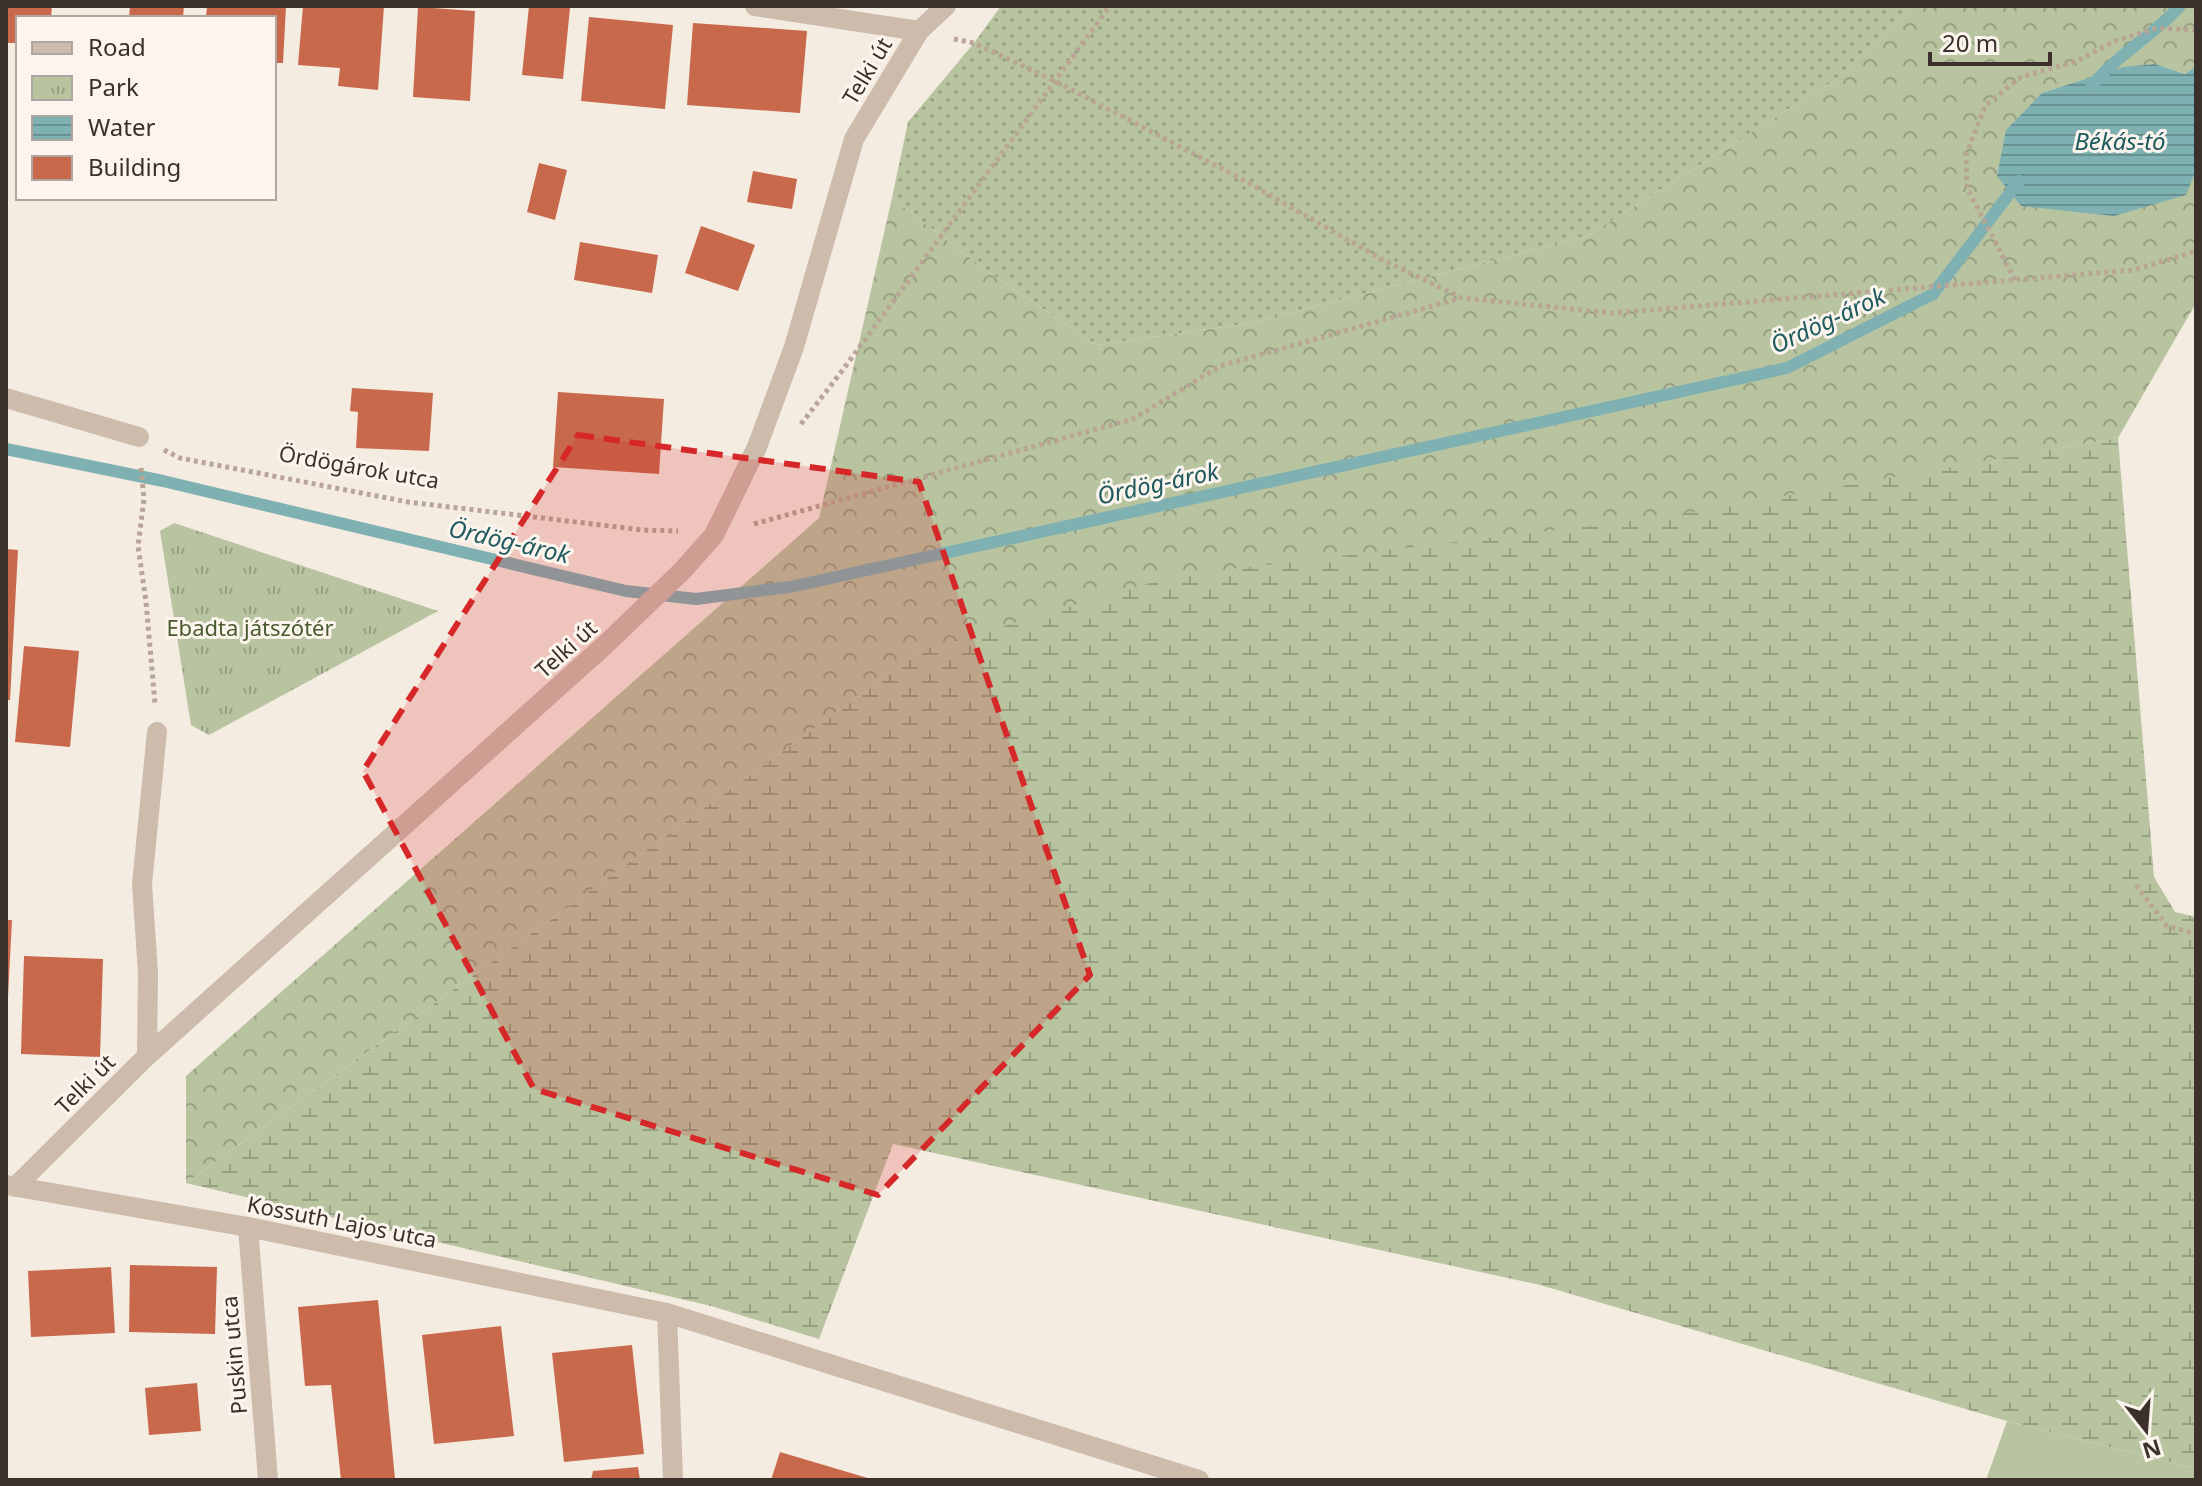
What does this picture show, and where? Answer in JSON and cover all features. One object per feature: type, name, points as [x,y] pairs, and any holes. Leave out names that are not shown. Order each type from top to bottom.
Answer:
[{"type":"street","points":[[755,6],[919,31]]},
{"type":"street","name":"Telki út","points":[[10,1186],[147,1056],[605,645],[683,570],[714,535],[757,447],[794,347],[854,139],[919,31],[946,6]]},
{"type":"street","points":[[6,398],[139,437]]},
{"type":"street","points":[[147,1056],[148,973],[142,884],[157,732]]},
{"type":"street","name":"Kossuth Lajos utca","points":[[10,1186],[248,1227],[667,1313],[1199,1480]]},
{"type":"street","name":"Puskin utca","points":[[248,1227],[268,1480]]},
{"type":"street","points":[[667,1313],[673,1480]]},
{"type":"path","points":[[796,430],[1110,6]]},
{"type":"path","points":[[2015,280],[1967,188],[1966,155],[1985,106],[2021,77],[2077,61],[2115,41],[2157,28],[2196,30]]},
{"type":"path","points":[[919,31],[974,43],[1055,81],[1247,182],[1383,260],[1462,298],[1613,313],[2134,270],[2196,251]]},
{"type":"path","points":[[714,535],[1133,419],[1220,366],[1462,298]]},
{"type":"path","name":"Ördögárok utca","points":[[139,437],[180,458],[408,502],[643,530],[710,532],[714,535]]},
{"type":"path","points":[[140,461],[144,499],[138,546],[157,732]]},
{"type":"path","points":[[2136,885],[2167,926],[2196,934]]},
{"type":"highlighted area","points":[[578,435],[919,482],[1090,975],[878,1195],[534,1089],[363,771]]},
{"type":"green space","points":[[1001,6],[1913,6],[1835,80],[1587,236],[1251,323],[1096,345],[983,268],[892,198],[908,122]]},
{"type":"green space","points":[[1913,6],[2196,6],[2196,66],[2185,74],[2155,64],[2185,195],[2196,170],[2196,303],[2118,438],[923,650],[186,1183],[186,1076],[819,518],[892,198],[983,268],[1096,345],[1251,323],[1587,236],[1835,80]]},
{"type":"green space","points":[[2118,438],[2154,877],[2175,912],[2196,917],[2196,1469],[2007,1421],[1540,1285],[893,1144],[819,1339],[711,1306],[186,1183],[923,650],[1174,576],[1664,517]]},
{"type":"green space","name":"Ebadta játszótér","points":[[174,523],[438,611],[209,735],[191,725],[160,531]]},
{"type":"green space","points":[[2007,1421],[2196,1469],[2196,1480],[1986,1480]]},
{"type":"water","name":"Békás-tó","points":[[2155,64],[2185,74],[2196,66],[2196,170],[2186,195],[2114,216],[2021,206],[1997,176],[2006,130],[2042,93],[2123,67]]},
{"type":"building","points":[[6,6],[52,6],[51,16],[16,16],[16,43],[6,43]]},
{"type":"building","points":[[130,6],[184,6],[183,16],[129,16]]},
{"type":"building","points":[[207,6],[286,6],[283,63],[276,63],[276,16],[206,16]]},
{"type":"building","points":[[303,6],[384,6],[378,90],[338,86],[340,68],[298,65]]},
{"type":"building","points":[[529,6],[570,8],[563,79],[522,75]]},
{"type":"building","points":[[418,7],[475,11],[470,101],[413,97]]},
{"type":"building","points":[[589,17],[673,25],[665,109],[581,101]]},
{"type":"building","points":[[693,23],[807,31],[800,113],[687,105]]},
{"type":"building","points":[[539,163],[567,170],[555,220],[527,212]]},
{"type":"building","points":[[753,171],[797,179],[792,209],[747,202]]},
{"type":"building","points":[[701,226],[755,245],[738,291],[685,273]]},
{"type":"building","points":[[580,242],[658,255],[652,293],[574,280]]},
{"type":"building","points":[[352,388],[433,393],[429,451],[356,448],[358,412],[350,411]]},
{"type":"building","points":[[558,392],[664,399],[659,474],[553,467]]},
{"type":"building","points":[[6,549],[18,550],[10,700],[6,700]]},
{"type":"building","points":[[24,646],[79,651],[70,747],[15,742]]},
{"type":"building","points":[[6,920],[12,920],[8,997],[6,997]]},
{"type":"building","points":[[24,956],[103,959],[100,1057],[21,1054]]},
{"type":"building","points":[[130,1265],[217,1267],[215,1334],[129,1332]]},
{"type":"building","points":[[111,1267],[115,1333],[31,1337],[28,1271]]},
{"type":"building","points":[[378,1300],[395,1479],[341,1480],[331,1385],[305,1386],[298,1307]]},
{"type":"building","points":[[501,1326],[514,1436],[434,1444],[422,1335]]},
{"type":"building","points":[[632,1345],[644,1454],[564,1462],[552,1353]]},
{"type":"building","points":[[197,1383],[201,1431],[149,1435],[145,1388]]},
{"type":"building","points":[[780,1452],[871,1479],[871,1480],[771,1480]]},
{"type":"building","points":[[638,1467],[640,1480],[591,1480],[593,1471]]},
{"type":"waterway","name":"Ördög-árok","points":[[2091,87],[2180,6]]},
{"type":"waterway","name":"Ördög-árok","points":[[6,449],[163,481],[626,591],[696,599],[790,587],[1787,368],[1933,294],[2019,181]]}]
